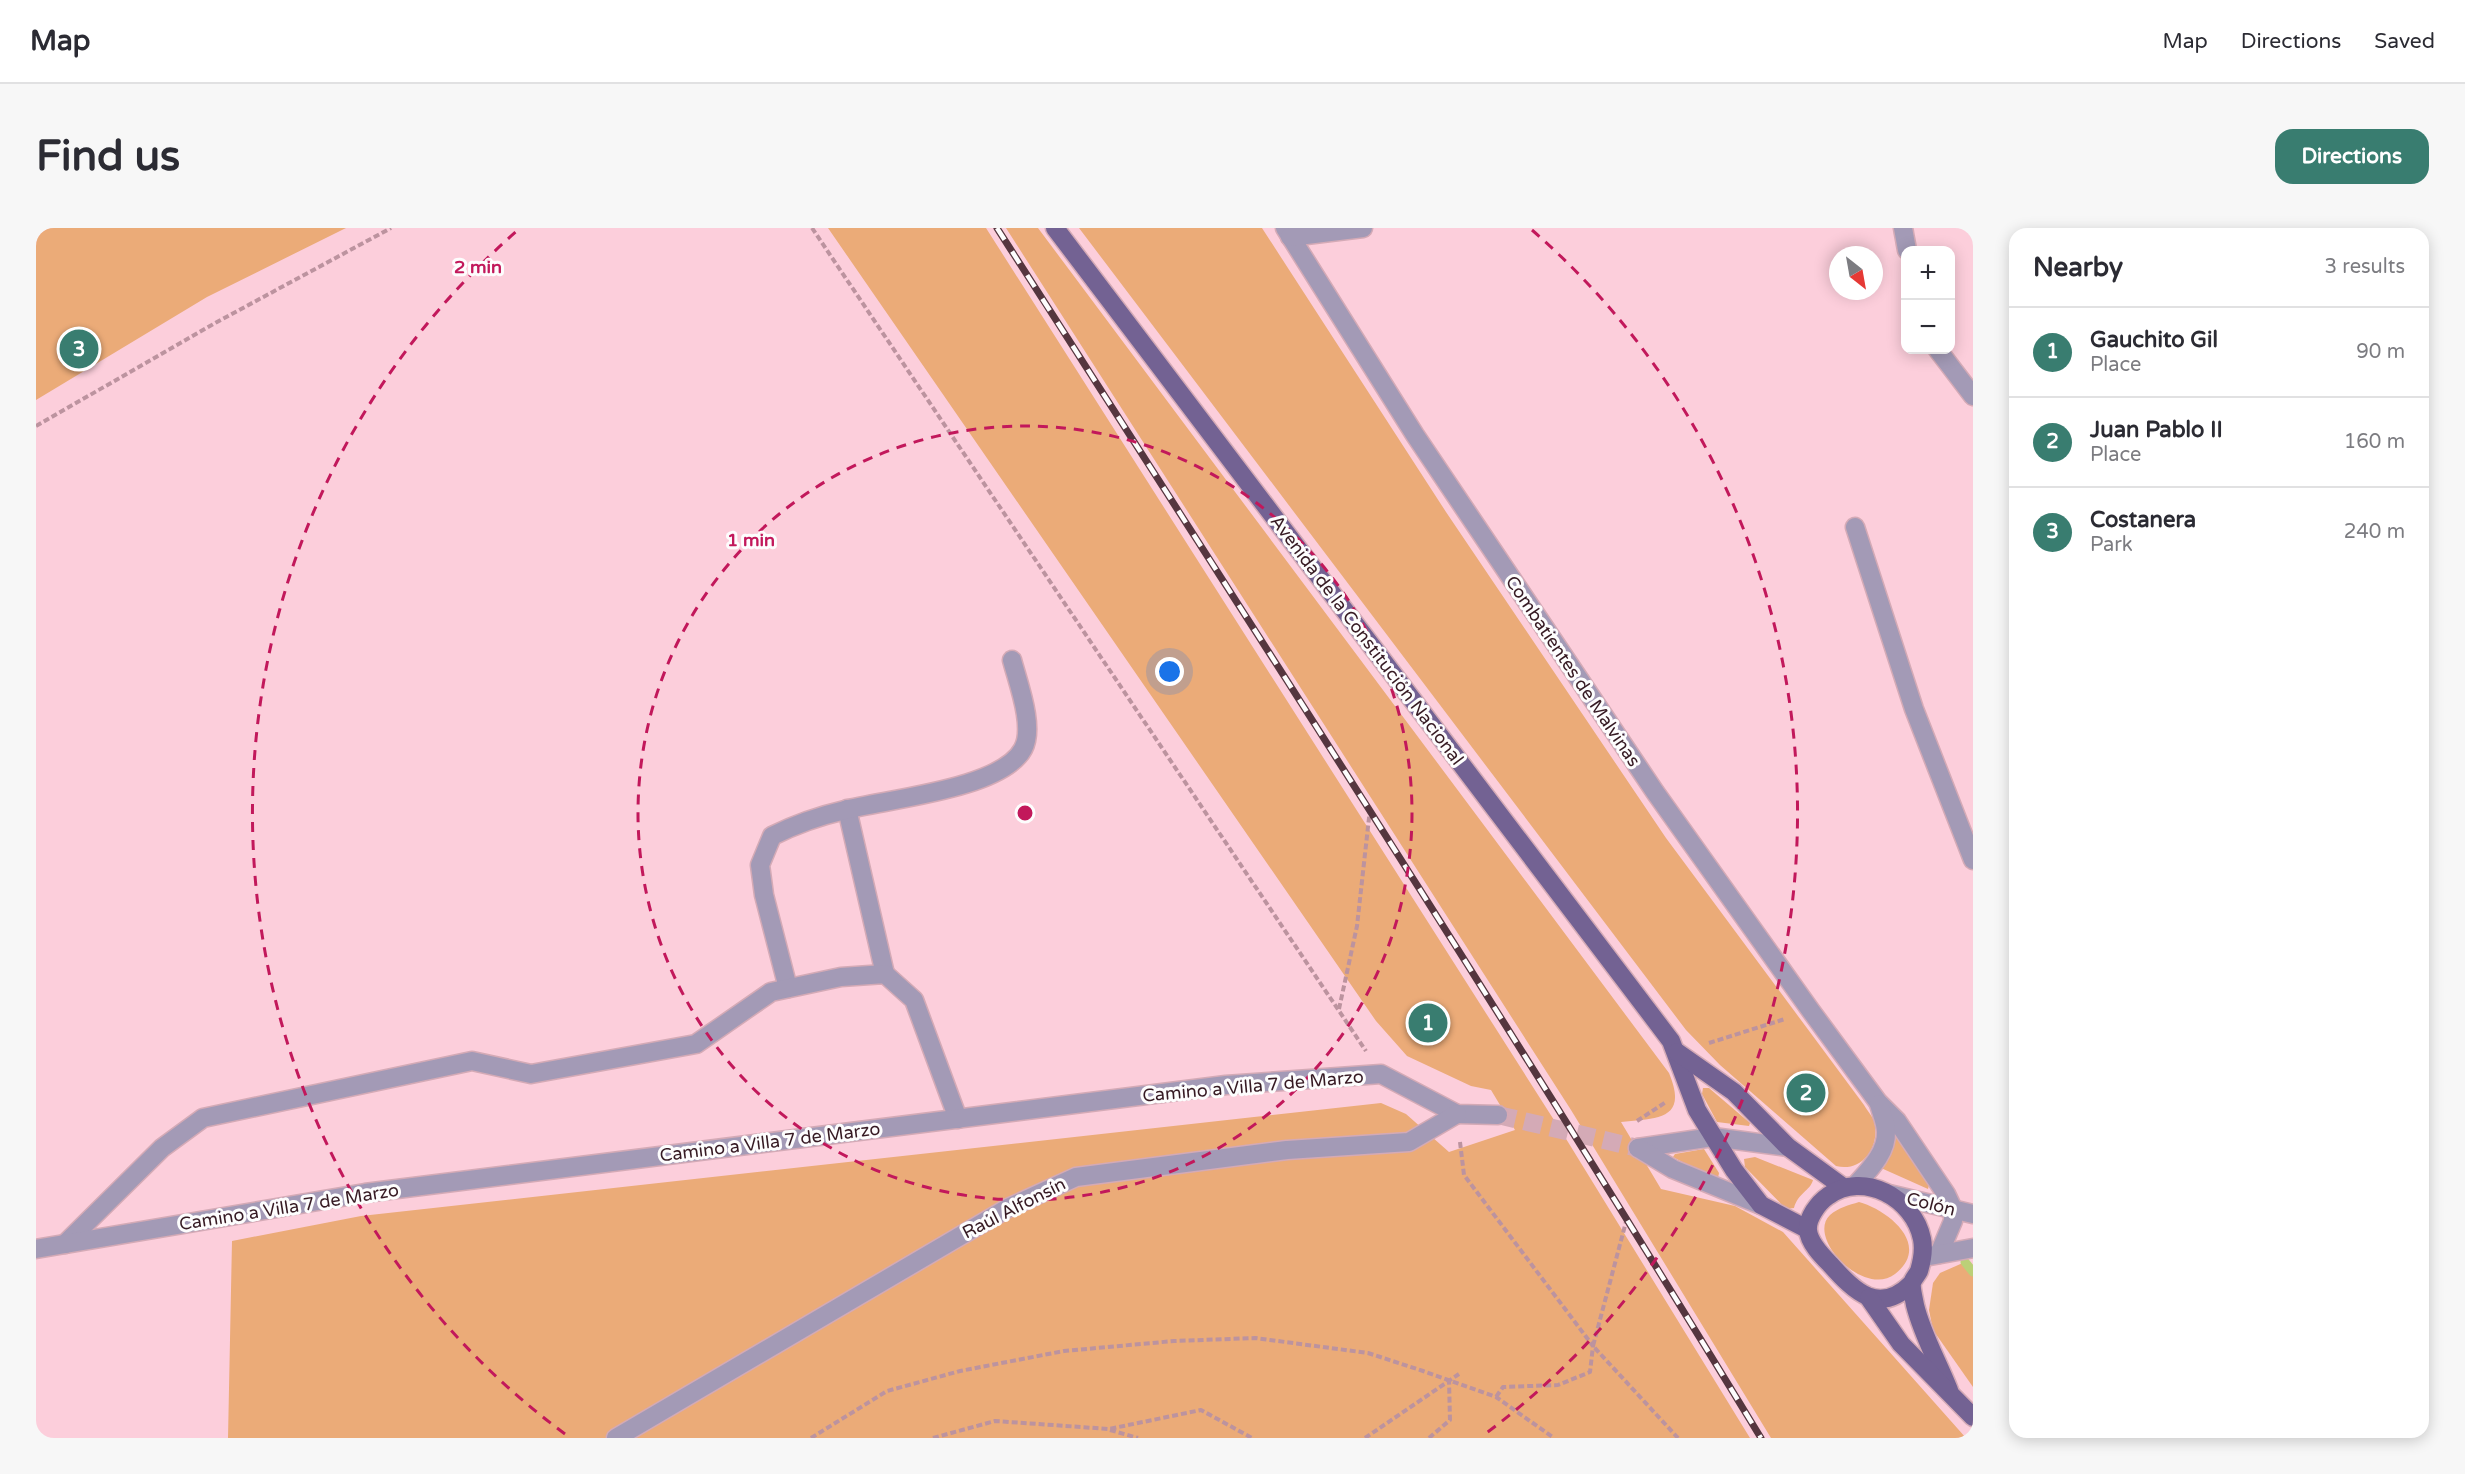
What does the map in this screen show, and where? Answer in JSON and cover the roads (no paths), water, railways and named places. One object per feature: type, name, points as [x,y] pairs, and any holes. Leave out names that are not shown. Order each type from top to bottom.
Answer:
[{"type":"main road","name":"Avenida de la Constitución Nacional","points":[[1055,228],[1677,1052],[1734,1092],[1788,1147],[1849,1186],[1873,1186],[1889,1194],[1912,1216],[1931,1256],[1912,1283]]},
{"type":"main road","name":"Avenida de la Constitución Nacional","points":[[1677,1052],[1697,1110],[1713,1137],[1761,1205],[1808,1229]]},
{"type":"main road","points":[[1849,1186],[1827,1196],[1815,1209],[1808,1229],[1811,1241],[1855,1291],[1869,1298],[1890,1298],[1902,1293],[1912,1283]]},
{"type":"main road","points":[[1912,1283],[1922,1326],[1949,1390]]},
{"type":"main road","points":[[1869,1298],[1901,1344],[1949,1390],[1973,1417]]},
{"type":"street","points":[[1287,232],[1363,228]]},
{"type":"street","points":[[1904,228],[1906,246]]},
{"type":"street","name":"Combatientes de Malvinas","points":[[1287,232],[1415,435],[1655,792],[1811,1011],[1878,1102],[1897,1121],[1953,1209]]},
{"type":"street","points":[[1941,354],[1973,396]]},
{"type":"street","points":[[1855,527],[1914,709],[1973,860]]},
{"type":"street","points":[[788,988],[764,895],[760,865],[772,836],[802,821],[847,809],[971,783],[998,772],[1023,749],[1027,720],[1012,660]]},
{"type":"street","points":[[847,809],[885,974],[914,1000],[958,1119]]},
{"type":"street","points":[[65,1244],[162,1148],[203,1118],[472,1061],[531,1074],[696,1044],[771,992],[841,977],[885,974]]},
{"type":"street","name":"Camino a Villa 7 de Marzo","points":[[36,1249],[365,1193],[1226,1085],[1381,1074],[1457,1114],[1498,1115]]},
{"type":"street","name":"Combatientes de Malvinas","points":[[1849,1186],[1876,1163],[1884,1143],[1886,1132],[1878,1102]]},
{"type":"street","name":"Raúl Alfonsín","points":[[616,1438],[1008,1208],[1076,1176],[1287,1150],[1409,1142],[1457,1114]]},
{"type":"street","points":[[1761,1205],[1673,1169],[1638,1148],[1713,1137],[1788,1147]]},
{"type":"street","name":"Colón","points":[[1889,1194],[1973,1214]]},
{"type":"street","points":[[1931,1256],[1953,1221],[1953,1209]]},
{"type":"street","points":[[1931,1256],[1973,1248]]},
{"type":"waterway","points":[[1965,1262],[1973,1272]]},
{"type":"tunnel","points":[[1498,1115],[1638,1148]]},
{"type":"railway","points":[[997,228],[1478,982],[1761,1438]]},
{"type":"place","name":"Costanera","points":[[79,349]]},
{"type":"place","name":"Gauchito Gil","points":[[1428,1023]]},
{"type":"place","name":"Juan Pablo II","points":[[1806,1093]]}]
